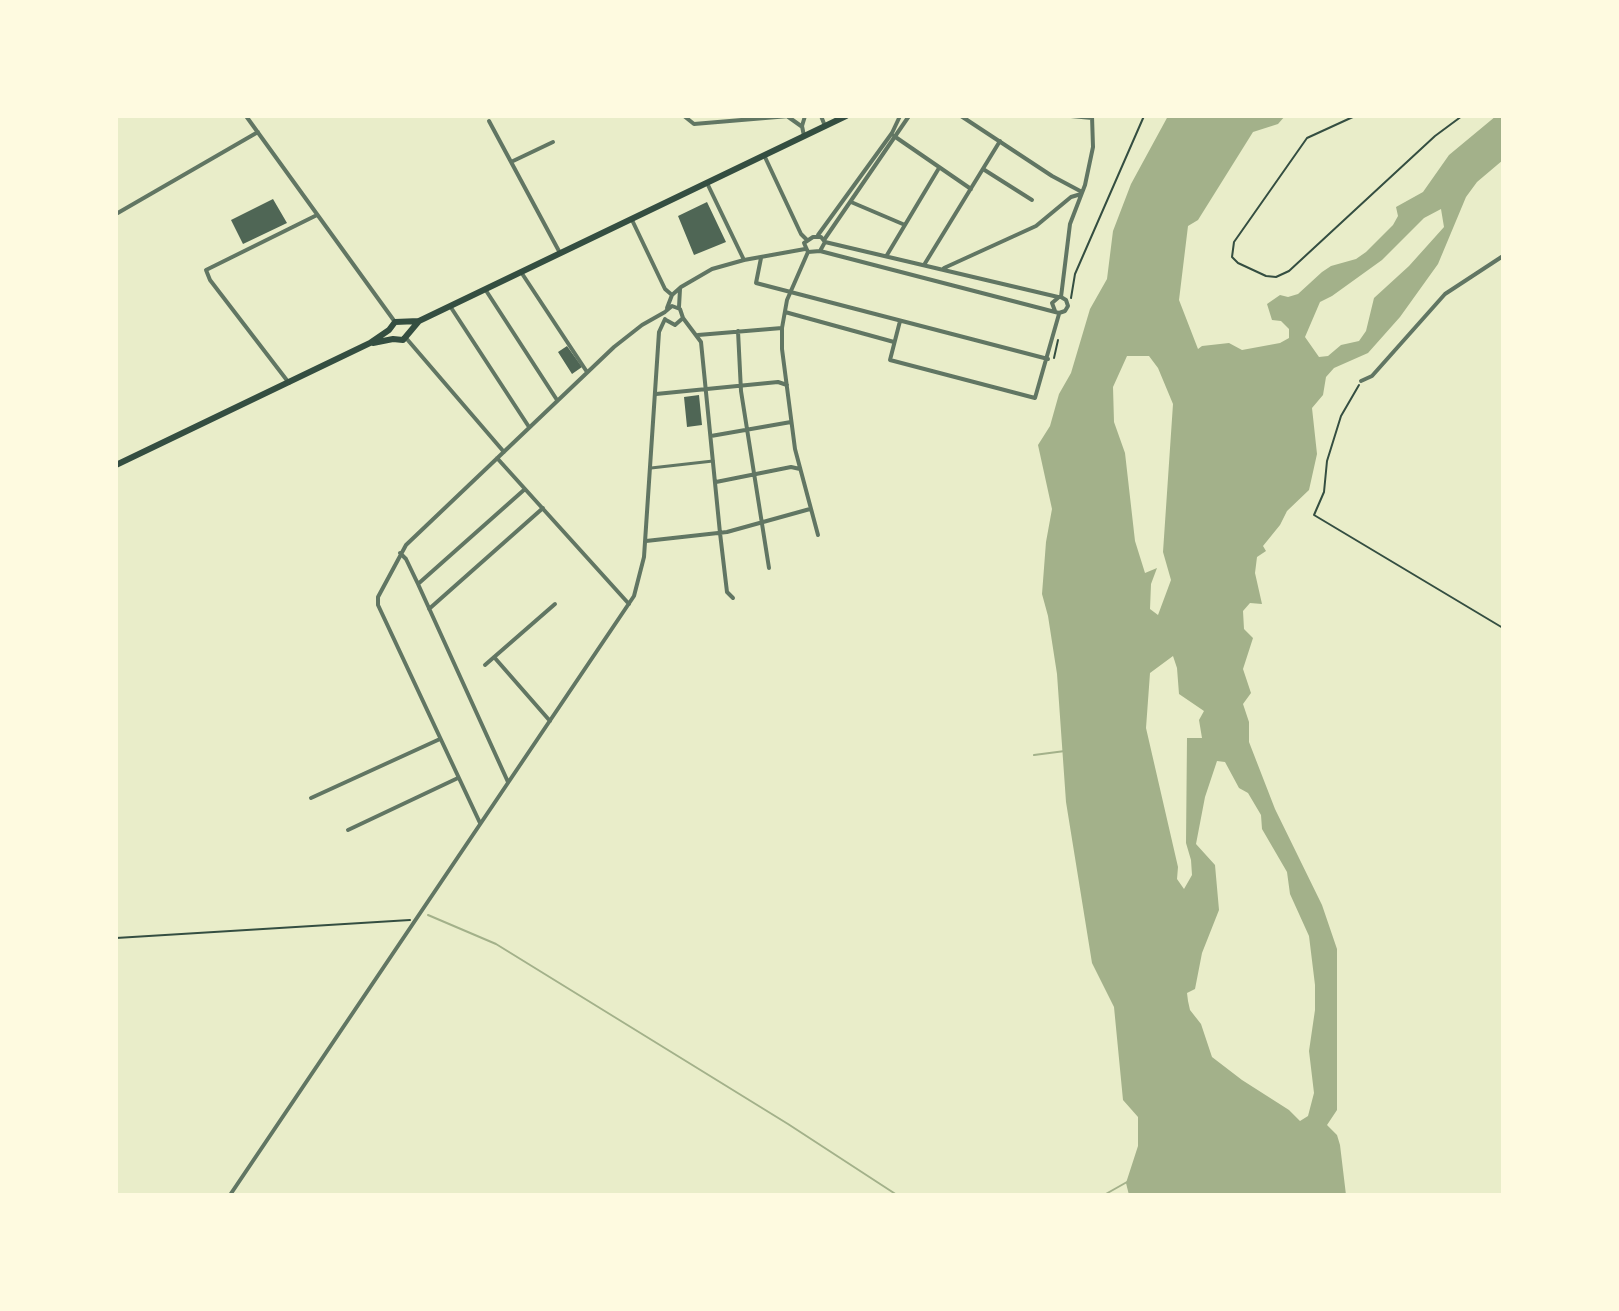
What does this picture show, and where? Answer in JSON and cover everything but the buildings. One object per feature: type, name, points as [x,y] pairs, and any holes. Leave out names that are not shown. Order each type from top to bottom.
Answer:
[{"type":"highway","points":[[116,465],[370,343],[399,322],[419,321],[845,117]]},
{"type":"highway","points":[[370,343],[393,339],[400,341],[419,321]]},
{"type":"highway","points":[[399,322],[407,326],[408,335]]},
{"type":"highway","points":[[389,330],[393,339]]},
{"type":"street","points":[[246,116],[399,322]]},
{"type":"street","points":[[684,116],[694,124],[788,116],[802,126]]},
{"type":"street","points":[[803,116],[804,136]]},
{"type":"street","points":[[821,116],[825,126]]},
{"type":"street","points":[[831,116],[845,117]]},
{"type":"street","points":[[818,535],[791,422],[782,328],[784,311],[806,251],[804,243],[817,236],[909,116]]},
{"type":"street","points":[[961,116],[1082,193]]},
{"type":"street","points":[[900,321],[890,360],[1035,398],[1048,359],[1057,312],[1052,303],[1059,297],[1070,224],[1082,193],[1093,147],[1092,117],[1071,116]]},
{"type":"street","points":[[820,251],[894,135],[899,117]]},
{"type":"street","points":[[489,121],[560,253]]},
{"type":"street","points":[[116,214],[258,132]]},
{"type":"street","points":[[894,135],[971,189]]},
{"type":"street","points":[[924,265],[1000,141]]},
{"type":"street","points":[[511,162],[553,142]]},
{"type":"street","points":[[764,155],[801,234],[807,240]]},
{"type":"street","points":[[886,256],[939,168]]},
{"type":"street","points":[[983,169],[1032,200]]},
{"type":"street","points":[[707,183],[744,260]]},
{"type":"street","points":[[942,269],[1036,226],[1071,197],[1082,193]]},
{"type":"street","points":[[849,202],[858,203],[906,225]]},
{"type":"street","points":[[289,383],[210,280],[206,270],[317,215]]},
{"type":"street","points":[[632,219],[665,289],[672,295]]},
{"type":"street","points":[[230,1195],[629,604],[642,570],[660,328],[672,295],[712,269],[744,260],[820,251],[1057,312],[1065,311],[1068,306],[1066,300],[1059,297],[824,241],[817,236]]},
{"type":"street","points":[[1361,381],[1372,376],[1445,294],[1503,256]]},
{"type":"street","points":[[761,258],[756,283],[1048,359]]},
{"type":"street","points":[[521,272],[587,372]]},
{"type":"street","points":[[659,338],[683,318],[678,295],[681,287]]},
{"type":"street","points":[[485,289],[557,400]]},
{"type":"street","points":[[450,306],[529,427]]},
{"type":"street","points":[[480,823],[378,605],[378,597],[400,553],[557,400],[642,325],[672,306],[679,307]]},
{"type":"street","points":[[784,311],[894,342]]},
{"type":"street","points":[[683,318],[698,335],[727,592],[733,598]]},
{"type":"street","points":[[665,319],[673,325]]},
{"type":"street","points":[[698,335],[782,328]]},
{"type":"street","points":[[738,331],[741,385],[769,568]]},
{"type":"street","points":[[408,335],[504,452]]},
{"type":"street","points":[[656,394],[778,382],[787,385]]},
{"type":"street","points":[[711,436],[791,422]]},
{"type":"street","points":[[497,458],[629,604]]},
{"type":"street","points":[[651,468],[713,461]]},
{"type":"street","points":[[715,482],[791,467],[800,469]]},
{"type":"street","points":[[418,584],[525,489]]},
{"type":"street","points":[[429,609],[543,508]]},
{"type":"street","points":[[646,541],[720,533],[810,509]]},
{"type":"street","points":[[400,553],[418,584],[508,783]]},
{"type":"street","points":[[485,665],[555,604]]},
{"type":"street","points":[[494,657],[550,721]]},
{"type":"street","points":[[311,798],[440,739]]},
{"type":"street","points":[[348,830],[458,778]]},
{"type":"path","points":[[1072,302],[1075,274],[1144,116]]},
{"type":"path","points":[[1355,116],[1307,138],[1234,242],[1232,257],[1238,263],[1266,276],[1276,277],[1289,271],[1435,136],[1462,116]]},
{"type":"path","points":[[1050,370],[1058,341]]},
{"type":"path","points":[[1361,381],[1341,416],[1327,461],[1324,492],[1314,515],[1503,628]]},
{"type":"path","points":[[116,938],[415,920]]},
{"type":"shaded area","points":[[1168,116],[1285,116],[1278,124],[1253,132],[1198,220],[1188,226],[1179,300],[1198,349],[1229,343],[1242,350],[1280,343],[1289,338],[1289,329],[1281,321],[1272,320],[1267,304],[1280,295],[1288,297],[1298,294],[1331,266],[1356,259],[1366,252],[1393,225],[1398,216],[1396,207],[1423,192],[1449,155],[1496,116],[1503,116],[1503,160],[1477,182],[1466,197],[1438,264],[1400,317],[1368,353],[1334,368],[1326,377],[1323,395],[1312,408],[1317,454],[1309,490],[1287,511],[1263,546],[1266,551],[1257,557],[1255,573],[1262,604],[1250,603],[1243,611],[1244,629],[1253,638],[1243,669],[1251,693],[1243,704],[1249,722],[1249,742],[1275,809],[1322,905],[1337,949],[1337,1110],[1327,1125],[1337,1135],[1340,1145],[1346,1195],[1129,1195],[1126,1183],[1138,1146],[1138,1117],[1123,1100],[1114,1007],[1092,963],[1066,802],[1057,674],[1042,594],[1052,509],[1038,445],[1050,426],[1059,394],[1071,373],[1090,309],[1107,279],[1113,231],[1131,184]],"holes":[[[1441,209],[1444,227],[1409,266],[1374,298],[1366,331],[1359,341],[1341,345],[1328,356],[1319,357],[1305,337],[1320,302],[1382,260],[1424,218]],[[1127,356],[1149,356],[1158,368],[1173,404],[1163,552],[1171,580],[1158,615],[1150,609],[1151,584],[1157,568],[1145,573],[1135,541],[1125,453],[1114,422],[1113,387]],[[1173,656],[1179,694],[1204,711],[1199,720],[1202,738],[1187,738],[1186,843],[1192,875],[1184,889],[1177,879],[1178,867],[1146,728],[1150,673]],[[1217,761],[1225,762],[1239,788],[1248,793],[1261,815],[1262,829],[1287,872],[1290,894],[1309,936],[1315,985],[1309,1051],[1314,1093],[1308,1116],[1300,1121],[1289,1110],[1212,1057],[1201,1024],[1190,1010],[1187,993],[1195,989],[1202,953],[1219,910],[1215,865],[1196,844],[1205,797]]]},
{"type":"waterway","points":[[1034,755],[1065,751]]},
{"type":"waterway","points":[[428,915],[496,944],[897,1195]]},
{"type":"waterway","points":[[1104,1195],[1127,1182]]}]
